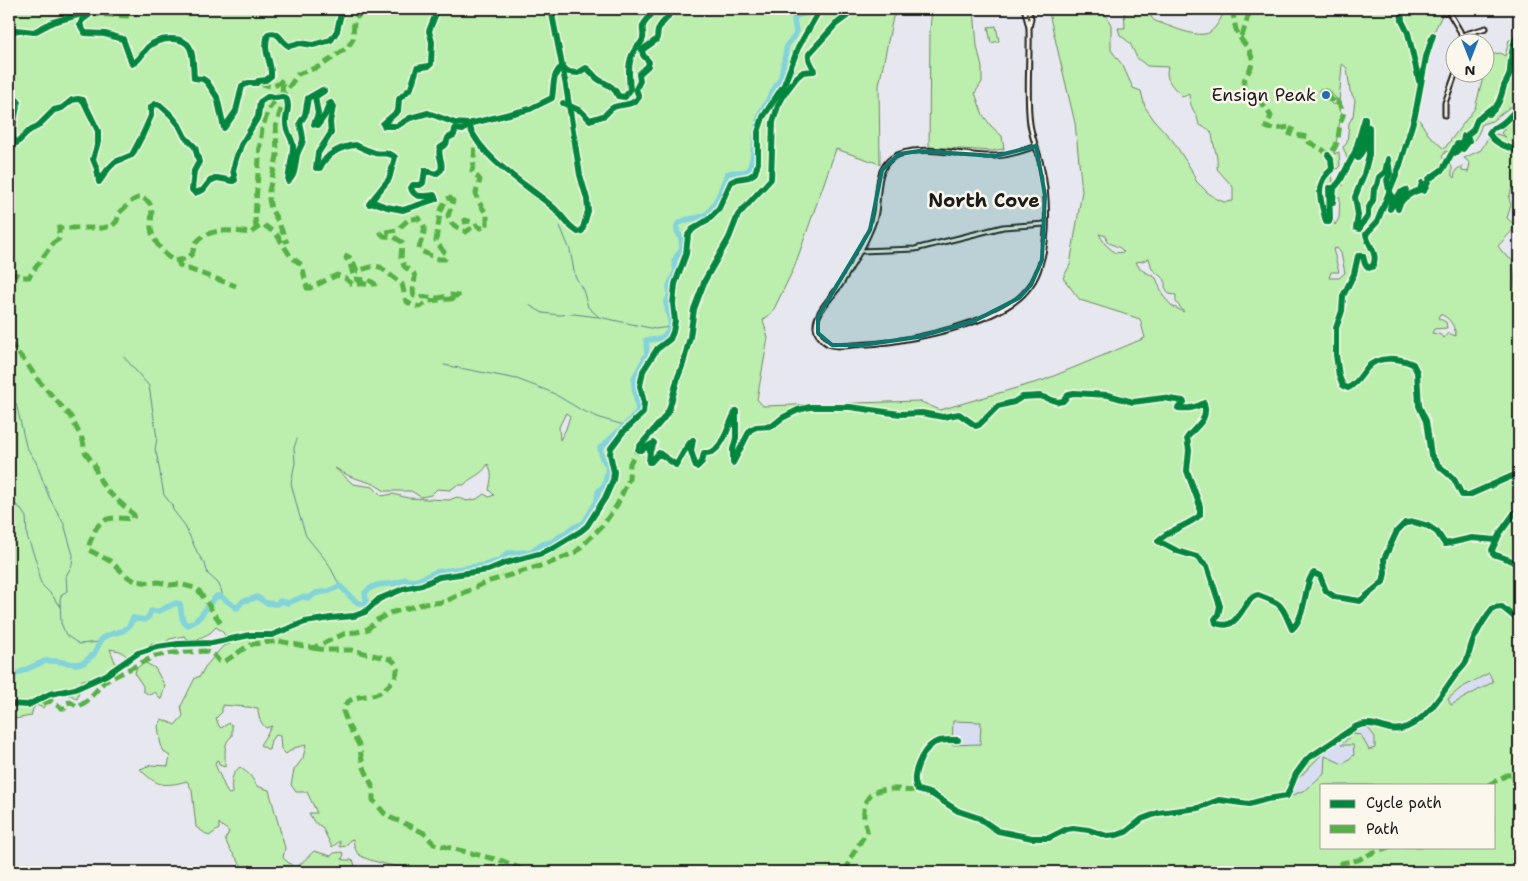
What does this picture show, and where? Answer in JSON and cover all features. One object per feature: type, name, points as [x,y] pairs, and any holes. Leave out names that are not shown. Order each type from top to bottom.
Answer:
[{"type":"street","points":[[9,704],[28,705],[50,694],[75,689],[106,675],[138,653],[157,647],[212,643],[250,635],[272,635],[305,622],[354,616],[365,612],[379,599],[403,589],[422,585],[438,577],[481,572],[539,554],[584,529],[613,480],[611,448],[623,432],[643,413],[644,403],[640,386],[642,371],[657,348],[670,339],[674,332],[676,321],[673,309],[674,291],[686,254],[688,235],[693,228],[709,219],[719,208],[731,182],[749,177],[755,173],[758,163],[758,132],[763,117],[784,85],[798,48],[820,9]]},
{"type":"street","points":[[1027,9],[1031,18],[1029,28],[1030,118],[1044,181],[1044,245],[1038,273],[1025,292],[1005,307],[974,321],[918,337],[863,345],[836,346],[828,344],[820,337],[816,328],[818,317],[860,251],[875,217],[880,175],[884,166],[893,157],[910,151],[957,152],[996,156],[1036,146]]},
{"type":"street","points":[[1191,9],[1198,10]]},
{"type":"street","points":[[1447,9],[1460,32]]},
{"type":"street","points":[[1472,32],[1486,28]]},
{"type":"street","points":[[1445,115],[1445,103],[1452,82]]},
{"type":"street","points":[[860,251],[925,247],[1003,227],[1045,224]]},
{"type":"highlighted area","points":[[1036,146],[1045,195],[1042,260],[1031,285],[1019,298],[974,321],[918,337],[863,345],[832,345],[818,333],[818,317],[870,230],[882,170],[899,154],[919,151],[996,156]]},
{"type":"shaded area","points":[[1489,673],[1493,682],[1451,705],[1447,699],[1461,688]]},
{"type":"shaded area","points":[[953,721],[981,722],[980,744],[952,745]]},
{"type":"shaded area","points":[[1355,726],[1368,727],[1375,737],[1375,748],[1369,750],[1365,741],[1342,745],[1353,745],[1354,755],[1344,764],[1324,773],[1307,789],[1290,796],[1292,785],[1323,753]]},
{"type":"green space","points":[[9,9],[906,9],[893,17],[879,85],[880,164],[836,149],[794,268],[772,313],[763,320],[768,338],[757,399],[763,406],[919,401],[940,410],[1044,380],[1145,338],[1140,319],[1080,300],[1063,278],[1070,265],[1082,191],[1075,123],[1048,9],[1107,9],[1104,11],[1111,25],[1111,50],[1123,66],[1133,88],[1141,91],[1145,107],[1173,141],[1191,169],[1196,181],[1207,192],[1224,202],[1233,201],[1233,187],[1217,169],[1217,157],[1211,132],[1199,125],[1190,103],[1189,94],[1183,97],[1171,84],[1167,76],[1168,67],[1147,66],[1137,58],[1130,43],[1120,35],[1118,28],[1125,28],[1124,9],[1156,9],[1151,17],[1155,21],[1183,31],[1205,34],[1213,30],[1226,9],[1445,9],[1429,42],[1415,113],[1428,134],[1444,149],[1475,108],[1482,82],[1496,82],[1496,54],[1500,53],[1505,56],[1509,40],[1518,36],[1516,17],[1519,17],[1519,109],[1518,107],[1510,107],[1492,121],[1482,124],[1474,140],[1466,145],[1456,145],[1452,153],[1446,151],[1442,157],[1452,167],[1452,176],[1454,178],[1456,170],[1462,166],[1462,171],[1468,172],[1470,163],[1464,158],[1481,150],[1488,138],[1497,134],[1506,137],[1501,133],[1510,121],[1510,112],[1519,110],[1519,191],[1512,188],[1509,198],[1511,205],[1507,218],[1514,224],[1512,231],[1498,246],[1513,261],[1515,290],[1519,307],[1519,872],[426,872],[366,859],[357,853],[353,839],[346,846],[340,847],[340,841],[332,847],[322,827],[314,822],[309,813],[317,813],[307,792],[296,792],[291,785],[294,770],[303,758],[306,745],[294,748],[286,754],[281,749],[280,736],[276,735],[271,740],[269,750],[260,745],[272,726],[266,728],[262,724],[258,708],[222,705],[222,712],[216,718],[221,728],[229,723],[232,725],[232,736],[227,742],[225,750],[225,767],[219,765],[218,760],[215,764],[227,792],[229,794],[232,793],[233,775],[240,767],[250,775],[257,786],[269,790],[285,848],[283,858],[295,868],[314,851],[331,856],[334,853],[342,852],[344,855],[342,859],[352,860],[356,871],[252,872],[253,868],[250,865],[244,869],[229,848],[225,839],[229,832],[219,823],[219,829],[209,836],[196,827],[192,790],[187,781],[167,785],[161,784],[151,779],[140,769],[151,765],[168,766],[170,756],[166,754],[162,747],[158,726],[162,719],[175,725],[183,716],[181,706],[195,678],[200,676],[205,667],[223,646],[230,644],[222,631],[216,627],[210,633],[192,642],[184,636],[170,639],[161,645],[152,643],[144,650],[128,657],[120,651],[110,649],[115,662],[115,672],[107,678],[98,677],[82,680],[77,699],[71,695],[54,693],[43,708],[36,705],[31,716],[9,720]],"holes":[[[1342,64],[1347,68],[1350,91],[1355,100],[1353,116],[1349,123],[1347,143],[1343,147],[1348,161],[1342,172],[1343,186],[1340,182],[1333,182],[1332,174],[1340,166],[1339,152],[1334,154],[1339,123],[1338,105],[1332,104],[1319,91],[1320,89],[1328,91],[1339,102]],[[1335,197],[1340,197],[1339,218],[1335,225],[1332,214]],[[1099,234],[1106,236],[1107,242],[1124,252],[1115,253],[1105,244]],[[1337,248],[1341,253],[1345,273],[1339,278],[1329,278],[1331,272],[1339,272],[1333,249]],[[1149,258],[1152,269],[1165,280],[1165,287],[1169,294],[1176,295],[1176,302],[1184,312],[1172,306],[1164,297],[1156,278],[1140,269],[1136,262]],[[1440,314],[1451,322],[1456,336],[1448,333],[1444,338],[1439,334],[1432,333],[1434,329],[1447,328],[1446,322],[1438,318]],[[566,413],[570,416],[560,440],[559,427]],[[488,464],[491,480],[489,490],[494,495],[489,497],[484,494],[477,499],[467,501],[457,497],[449,500],[408,498],[393,494],[382,496],[373,487],[353,484],[335,468],[349,476],[374,484],[385,491],[411,491],[421,497],[431,495],[437,489],[450,490],[457,485],[464,485]],[[1489,673],[1493,682],[1451,705],[1448,699],[1461,688]],[[953,721],[981,722],[980,744],[952,745]],[[1355,726],[1368,728],[1375,737],[1375,748],[1369,750],[1361,735],[1353,734],[1341,745],[1353,745],[1354,755],[1343,764],[1325,756],[1324,773],[1307,789],[1291,796],[1292,785],[1323,753]]]},
{"type":"green space","points":[[932,9],[974,9],[977,46],[982,68],[982,82],[975,93],[983,115],[1002,136],[1004,149],[992,151],[929,147],[930,29]]},
{"type":"green space","points":[[996,26],[999,41],[991,43],[988,27]]},
{"type":"green space","points":[[144,662],[155,668],[165,686],[161,700],[155,692],[150,695],[143,691],[143,686],[135,674],[136,669]]},
{"type":"waterway","points":[[9,677],[45,661],[83,663],[94,654],[102,638],[123,631],[129,626],[133,618],[145,620],[151,611],[159,611],[176,603],[180,604],[182,619],[188,625],[197,620],[217,596],[220,596],[237,608],[243,601],[257,597],[266,603],[277,604],[280,601],[288,603],[302,597],[309,598],[316,593],[329,591],[340,586],[355,600],[365,604],[365,593],[375,586],[400,582],[405,579],[418,580],[436,572],[485,565],[500,560],[508,553],[530,552],[543,544],[552,542],[572,528],[584,523],[597,501],[598,492],[605,484],[608,466],[602,458],[600,448],[638,410],[634,378],[647,354],[646,340],[662,337],[667,333],[671,325],[666,303],[670,294],[669,286],[676,271],[674,261],[682,248],[677,225],[683,221],[703,216],[711,209],[727,174],[749,170],[761,112],[781,77],[787,45],[795,36],[794,20],[796,16],[813,9]]},
{"type":"waterway","points":[[560,226],[570,250],[575,276],[583,290],[588,307],[599,317],[655,329],[670,327]]},
{"type":"waterway","points":[[529,305],[543,313],[598,317]]},
{"type":"waterway","points":[[124,357],[149,386],[157,438],[155,450],[164,495],[184,524],[198,554],[205,564],[208,574],[218,583],[223,598]]},
{"type":"waterway","points":[[444,365],[517,379],[551,392],[583,411],[624,425]]},
{"type":"waterway","points":[[16,403],[26,446],[36,462],[49,497],[64,524],[73,555],[72,565],[66,576],[67,591],[62,594],[60,599],[61,623],[66,635],[79,644],[99,642]]},
{"type":"waterway","points":[[297,439],[294,448],[295,463],[291,483],[299,514],[306,536],[328,563],[340,586]]},
{"type":"waterway","points":[[9,499],[20,508],[26,517],[27,536],[37,563],[42,585],[60,605]]},
{"type":"marked path","points":[[89,14],[133,16],[140,9]]},
{"type":"marked path","points":[[256,228],[260,144],[262,129],[269,109],[273,103],[282,97],[298,74],[321,66],[348,47],[353,39],[354,21],[364,9]]},
{"type":"marked path","points":[[1232,9],[1237,32],[1252,58],[1251,68],[1245,79],[1244,88],[1247,94],[1258,100],[1271,116],[1266,127],[1276,129],[1293,127],[1290,134],[1308,137],[1309,142],[1328,155],[1336,145],[1344,112],[1337,101],[1329,97]]},
{"type":"marked path","points":[[1240,36],[1243,33],[1248,16],[1256,9]]},
{"type":"marked path","points":[[260,83],[273,86],[283,79],[282,94]]},
{"type":"marked path","points":[[1322,91],[1329,93],[1334,99],[1331,100],[1324,97],[1322,91]]},
{"type":"marked path","points":[[281,109],[276,126],[277,156],[269,199],[271,209],[287,243]]},
{"type":"marked path","points":[[9,272],[29,277],[53,243],[59,239],[59,228],[102,228],[112,226],[117,221],[119,213],[133,200],[141,197],[149,202],[151,207],[151,228],[156,242],[174,261],[190,256],[196,243],[208,234],[222,231],[251,233],[264,225],[277,235],[291,257],[302,265],[307,288],[337,275],[345,278],[352,284],[375,284],[369,280],[354,279],[350,263],[346,258],[347,256],[352,259],[357,271],[374,266],[380,267],[402,284],[405,300],[409,304],[420,307],[429,301],[459,298],[458,296],[451,295],[439,298],[414,296],[415,276],[404,266],[401,258],[402,242],[394,237],[384,236],[381,233],[397,230],[408,220],[418,218],[424,226],[419,250],[438,259],[445,259],[446,255],[436,241],[440,213],[446,199],[450,198],[453,201],[448,216],[452,224],[466,232],[470,229],[466,226],[465,220],[475,223],[480,228],[487,227],[487,215],[477,199],[476,193],[480,180],[472,171],[475,138]]},
{"type":"marked path","points":[[180,259],[180,266],[236,286]]},
{"type":"marked path","points":[[9,342],[38,380],[71,417],[83,441],[85,452],[94,464],[105,489],[134,515],[133,519],[104,520],[96,528],[89,550],[110,561],[135,581],[159,582],[170,585],[179,584],[195,588],[222,625]]},
{"type":"marked path","points":[[43,703],[51,701],[61,708],[65,708],[67,703],[70,702],[78,707],[87,701],[104,682],[155,656],[205,651],[213,654],[219,661],[224,662],[253,644],[279,641],[313,648],[346,633],[368,629],[377,620],[390,613],[423,604],[444,602],[487,582],[550,563],[576,552],[603,525],[617,505],[629,479],[630,463],[640,446]]},
{"type":"marked path","points":[[313,648],[351,650],[390,659],[395,663],[397,673],[386,688],[376,694],[352,699],[344,706],[343,711],[359,745],[363,765],[373,788],[373,800],[385,814],[424,833],[434,844],[503,861],[528,872]]},
{"type":"marked path","points":[[1490,784],[1507,775],[1519,774]]},
{"type":"marked path","points":[[846,872],[850,859],[867,831],[864,811],[865,804],[871,794],[890,789],[910,791],[917,789]]},
{"type":"marked path","points":[[1326,872],[1342,863],[1358,860],[1386,848]]},
{"type":"cycle path","points":[[9,41],[12,33],[16,30],[34,32],[53,22],[85,13],[89,15],[82,20],[80,25],[85,33],[105,34],[123,39],[132,64],[155,42],[178,39],[189,46],[193,57],[194,78],[203,79],[207,82],[217,97],[224,128],[236,111],[242,86],[266,80],[271,76],[266,46],[268,34],[278,35],[289,46],[300,43],[313,45],[331,40],[337,31],[342,9]]},
{"type":"cycle path","points":[[435,9],[435,16],[429,31],[432,42],[431,64],[417,68],[411,88],[399,99],[398,111],[383,124],[384,126],[397,126],[410,118],[428,113],[455,123],[469,124],[530,109],[552,98],[556,73],[562,67],[569,72],[578,73],[586,68],[599,80],[613,88],[618,96],[625,97],[630,90],[630,60],[634,51],[641,43],[643,26],[653,9]]},
{"type":"cycle path","points":[[472,123],[470,128],[477,140],[496,162],[544,199],[574,230],[582,231],[588,211],[587,199],[580,175],[566,86],[551,9]]},
{"type":"cycle path","points":[[563,103],[581,111],[590,120],[605,115],[614,107],[637,100],[639,97],[636,89],[640,81],[639,74],[648,66],[649,62],[643,55],[642,50],[656,40],[659,28],[669,16],[671,9]]},
{"type":"cycle path","points":[[9,704],[28,705],[50,694],[75,689],[106,675],[138,653],[157,647],[212,643],[250,635],[272,635],[305,622],[354,616],[365,612],[379,599],[403,589],[422,585],[439,577],[488,570],[505,563],[539,554],[553,548],[587,526],[605,498],[613,480],[611,448],[623,432],[643,413],[644,403],[640,386],[643,371],[657,349],[670,339],[673,332],[675,321],[673,304],[675,284],[686,254],[688,235],[693,229],[709,219],[719,208],[731,182],[749,177],[755,173],[758,163],[758,132],[763,117],[784,85],[798,48],[820,9]]},
{"type":"cycle path","points":[[639,447],[669,410],[690,337],[694,309],[705,280],[729,238],[738,215],[771,179],[773,122],[778,106],[797,77],[803,72],[814,71],[809,54],[836,24],[847,16],[851,9]]},
{"type":"cycle path","points":[[1401,9],[1402,21],[1408,33],[1419,81]]},
{"type":"cycle path","points":[[1328,155],[1331,159],[1332,169],[1326,175],[1320,187],[1326,222],[1329,222],[1330,219],[1329,188],[1331,188],[1333,202],[1334,188],[1340,181],[1355,152],[1365,118],[1358,158],[1363,150],[1369,127],[1369,155],[1355,197],[1358,215],[1356,228],[1359,229],[1368,216],[1368,209],[1373,200],[1374,189],[1379,177],[1385,172],[1388,159],[1390,174],[1387,180],[1392,196],[1390,209],[1400,193],[1406,190],[1399,201],[1398,209],[1403,199],[1420,190],[1422,183],[1424,191],[1429,179],[1443,169],[1458,144],[1456,153],[1464,136],[1466,141],[1463,149],[1469,141],[1467,135],[1473,130],[1477,120],[1489,110],[1491,109],[1489,114],[1495,108],[1509,75],[1513,46],[1519,32]]},
{"type":"cycle path","points":[[1433,35],[1426,57],[1415,115],[1400,165],[1377,222],[1366,234],[1374,254],[1374,263],[1369,268],[1365,264],[1363,256],[1358,256],[1354,274],[1343,296],[1342,311],[1336,328],[1336,355],[1339,376],[1343,386],[1348,388],[1356,382],[1367,368],[1377,361],[1395,359],[1413,364],[1417,372],[1419,406],[1426,421],[1431,455],[1438,465],[1454,479],[1462,495],[1469,495],[1519,473]]},
{"type":"cycle path","points":[[282,97],[286,98],[287,101],[286,127],[293,146],[288,181],[294,173],[303,140],[300,123],[305,115],[308,98],[322,90],[324,91],[315,97],[318,114],[314,124],[318,125],[325,115],[329,104],[331,103],[333,107],[330,122],[331,133],[318,153],[316,168],[320,168],[330,155],[350,146],[356,145],[375,153],[393,155],[395,157],[389,179],[369,204],[376,203],[403,210],[436,199],[434,195],[417,195],[412,192],[411,188],[413,185],[423,183],[425,170],[436,174],[441,170],[440,148],[446,144],[448,138],[454,135],[455,129],[463,130],[472,123]]},
{"type":"cycle path","points":[[9,97],[15,98],[18,101],[13,131],[14,141],[17,143],[54,110],[62,108],[72,100],[83,100],[98,131],[98,142],[93,159],[99,182],[115,162],[132,155],[151,116],[151,107],[155,104],[160,105],[171,115],[185,137],[195,147],[199,162],[194,171],[192,190],[195,193],[203,190],[210,181],[217,178],[235,180],[233,170],[236,159],[241,145],[258,117],[260,102],[269,96],[282,97]]},
{"type":"cycle path","points":[[1519,107],[1504,123],[1493,128],[1489,133],[1498,143],[1519,150]]},
{"type":"cycle path","points":[[638,450],[654,443],[650,451],[649,462],[659,453],[676,465],[693,440],[691,451],[697,467],[702,462],[704,453],[714,451],[722,442],[736,411],[736,438],[733,449],[733,463],[750,430],[756,427],[772,426],[782,418],[798,410],[810,407],[850,407],[900,414],[922,413],[943,417],[959,414],[976,426],[998,406],[1014,402],[1022,397],[1040,396],[1058,402],[1063,401],[1069,394],[1074,393],[1108,395],[1133,402],[1163,398],[1183,401],[1178,408],[1195,407],[1204,403],[1205,414],[1203,419],[1187,438],[1189,450],[1187,471],[1200,506],[1200,515],[1168,533],[1158,541],[1177,551],[1197,557],[1207,566],[1220,606],[1215,619],[1216,623],[1224,625],[1236,619],[1248,602],[1258,595],[1278,604],[1286,615],[1292,629],[1300,616],[1308,583],[1314,573],[1320,576],[1326,591],[1335,597],[1360,601],[1383,582],[1385,573],[1384,559],[1397,531],[1405,523],[1414,522],[1428,526],[1437,532],[1445,544],[1472,538],[1496,540]]},
{"type":"cycle path","points":[[1519,507],[1500,533],[1492,550],[1493,554],[1510,560],[1519,567]]},
{"type":"cycle path","points":[[958,740],[937,742],[929,747],[921,758],[916,772],[915,779],[918,790],[932,794],[958,811],[979,818],[998,831],[1032,838],[1049,838],[1073,828],[1089,830],[1107,836],[1117,835],[1126,832],[1142,819],[1158,813],[1198,808],[1219,800],[1249,804],[1287,796],[1296,774],[1307,759],[1355,727],[1369,724],[1400,729],[1415,723],[1428,712],[1465,664],[1473,640],[1493,608],[1502,607],[1519,621]]},
{"type":"place","name":"Ensign Peak","points":[[1326,95]]},
{"type":"district","name":"North Cove","points":[[984,200]]}]
